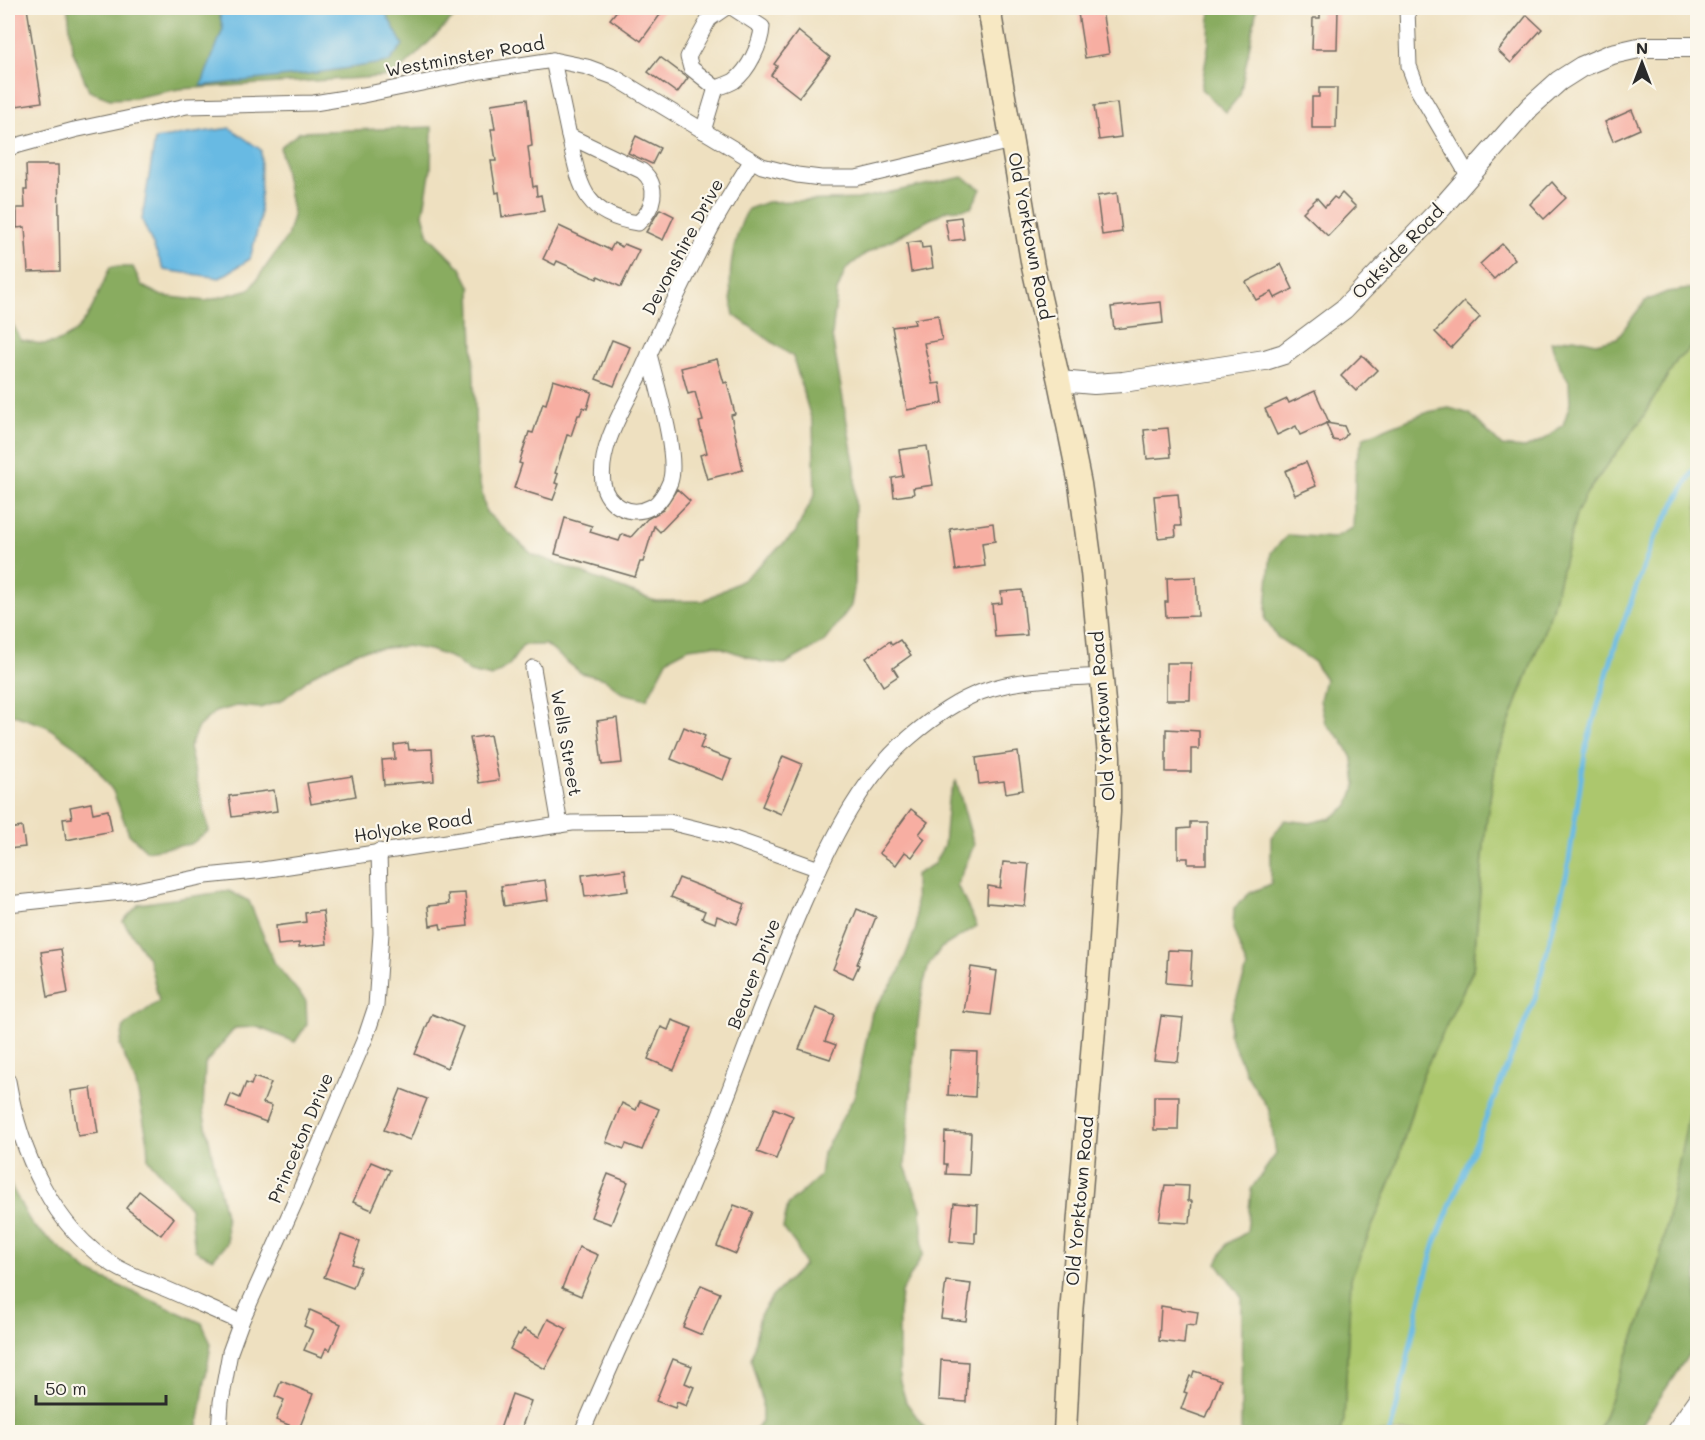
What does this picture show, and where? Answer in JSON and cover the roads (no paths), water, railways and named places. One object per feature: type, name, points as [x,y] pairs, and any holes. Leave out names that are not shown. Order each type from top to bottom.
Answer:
[{"type":"main road","name":"Old Yorktown Road","points":[[989,8],[1033,266],[1080,484],[1092,572],[1109,756],[1109,812],[1100,955],[1071,1314],[1065,1432]]},
{"type":"street","points":[[716,88],[691,68],[688,57],[708,19],[725,8]]},
{"type":"street","points":[[716,88],[733,81],[745,70],[761,38],[762,27],[734,8]]},
{"type":"street","points":[[1407,8],[1409,66],[1418,90],[1468,175]]},
{"type":"street","name":"Oakside Road","points":[[1059,381],[1094,384],[1123,382],[1264,360],[1284,354],[1344,309],[1443,206],[1530,107],[1559,81],[1581,67],[1612,54],[1643,47],[1698,47]]},
{"type":"street","points":[[553,60],[569,136],[580,181],[591,203],[601,211],[638,223],[648,214],[653,199],[654,189],[647,175],[569,136]]},
{"type":"street","name":"Westminster Road","points":[[8,148],[74,130],[187,106],[314,103],[481,71],[553,60],[587,67],[614,77],[762,166],[797,175],[820,178],[856,178],[1011,141]]},
{"type":"street","points":[[703,131],[716,88]]},
{"type":"street","name":"Devonshire Drive","points":[[649,354],[674,458],[670,482],[660,499],[652,507],[639,510],[623,509],[611,502],[603,483],[603,466],[609,442],[649,354],[711,228],[752,160]]},
{"type":"street","name":"Wells Street","points":[[533,668],[560,825]]},
{"type":"street","name":"Beaver Drive","points":[[582,1432],[690,1186],[790,933],[848,813],[878,770],[909,737],[946,710],[980,692],[1031,681],[1102,676]]},
{"type":"street","name":"Holyoke Road","points":[[8,904],[131,891],[206,876],[256,872],[379,851],[572,823],[669,822],[726,836],[819,869]]},
{"type":"street","name":"Princeton Drive","points":[[219,1432],[221,1402],[230,1352],[241,1322],[296,1200],[366,1036],[376,1006],[381,933],[379,851]]},
{"type":"street","points":[[8,1081],[14,1116],[43,1187],[64,1220],[91,1250],[116,1267],[241,1322]]},
{"type":"street","points":[[1676,1432],[1698,1401]]},
{"type":"water","points":[[218,8],[383,8],[403,45],[389,62],[201,86],[223,29]]},
{"type":"water","points":[[230,128],[261,150],[260,220],[250,259],[220,278],[164,270],[142,220],[155,139]]},
{"type":"waterway","points":[[1390,1432],[1435,1243],[1535,998],[1567,873],[1586,747],[1616,643],[1653,541],[1698,463]]}]
